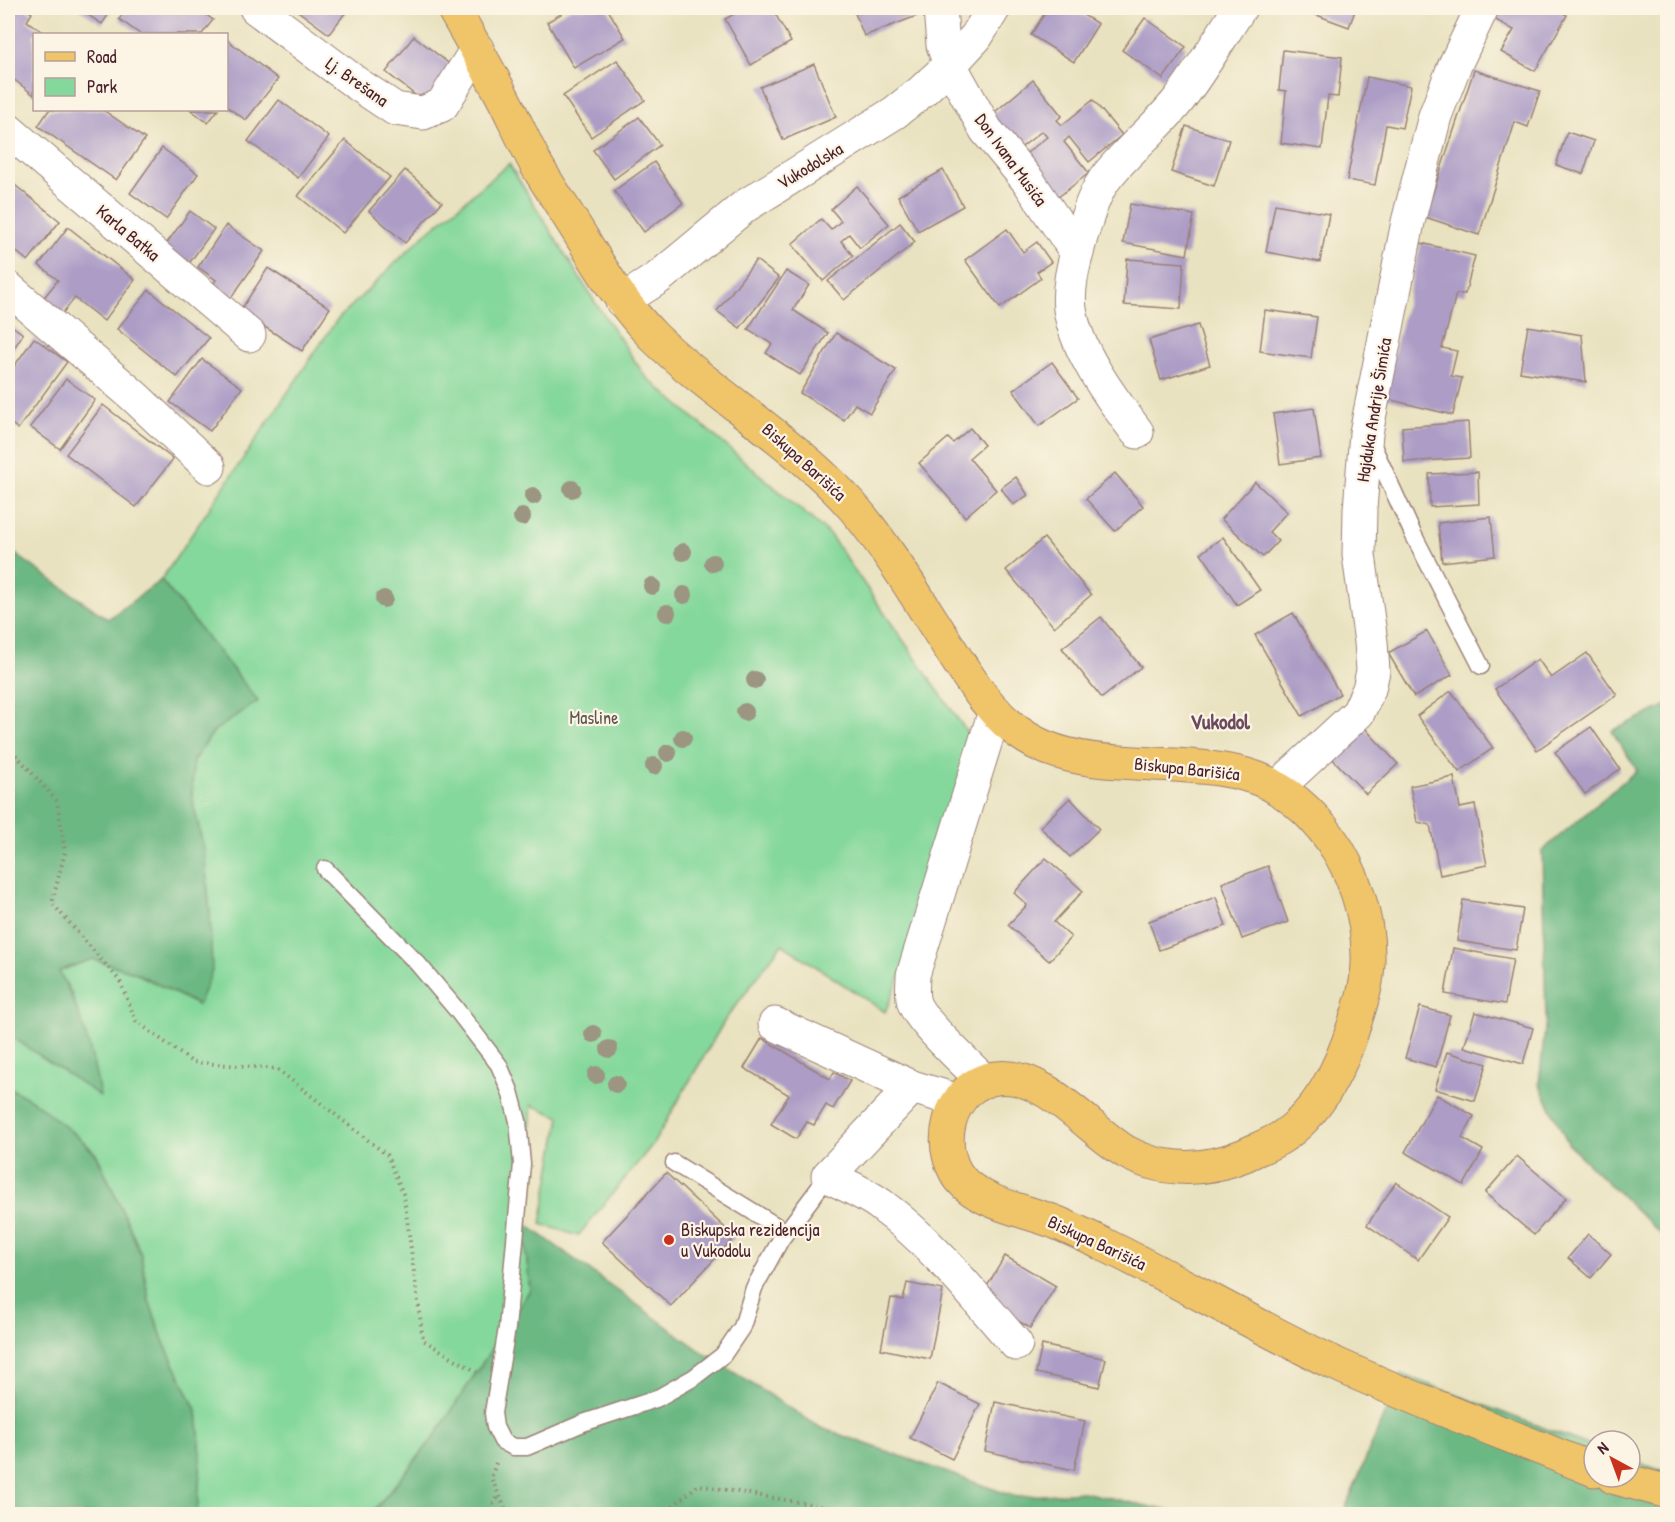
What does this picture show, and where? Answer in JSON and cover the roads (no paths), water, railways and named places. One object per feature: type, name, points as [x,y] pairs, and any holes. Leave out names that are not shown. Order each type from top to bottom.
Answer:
[{"type":"main road","name":"Biskupa Barišića","points":[[453,8],[502,95],[538,168],[622,301],[654,337],[821,474],[857,512],[896,566],[974,685],[995,711],[1026,737],[1062,754],[1101,761],[1231,772],[1257,778],[1277,788],[1302,807],[1329,836],[1346,864],[1362,912],[1367,938],[1369,963],[1362,999],[1348,1044],[1327,1089],[1307,1115],[1284,1136],[1235,1159],[1207,1167],[1174,1167],[1150,1163],[1128,1154],[1056,1098],[1035,1085],[1018,1078],[1001,1077],[972,1091],[949,1122],[945,1145],[951,1164],[960,1179],[972,1190],[992,1200],[1072,1229],[1159,1271],[1336,1364],[1582,1465]]},
{"type":"main road","points":[[1642,1485],[1668,1492]]},
{"type":"street","name":"Lj. Brešana","points":[[255,8],[395,109],[423,113],[442,105],[477,49]]},
{"type":"street","points":[[940,8],[943,45],[950,65],[976,37],[994,8]]},
{"type":"street","points":[[1137,432],[1117,405],[1078,336],[1070,309],[1070,287],[1077,253],[1089,211],[1107,177],[1176,103],[1240,8]]},
{"type":"street","name":"Hajduka Andrije Šimića","points":[[1277,788],[1358,713],[1370,689],[1373,671],[1371,642],[1359,555],[1366,433],[1408,222],[1435,116],[1454,67],[1482,8]]},
{"type":"street","name":"Don Ivana Musića","points":[[950,65],[986,130],[1029,182],[1077,253]]},
{"type":"street","name":"Vukodolska","points":[[622,301],[658,278],[745,206],[894,113],[921,93],[950,65]]},
{"type":"street","name":"Karla Batka","points":[[8,130],[249,335]]},
{"type":"street","points":[[8,288],[135,397],[209,467]]},
{"type":"street","points":[[972,1091],[914,1004],[912,990],[914,975],[995,711]]},
{"type":"street","points":[[775,1024],[912,1087],[972,1091]]},
{"type":"street","points":[[912,1087],[828,1176],[879,1204],[904,1224],[935,1253],[1016,1344]]},
{"type":"lane","points":[[1366,433],[1413,534],[1481,666]]},
{"type":"lane","points":[[325,869],[418,964],[499,1065],[510,1091],[518,1121],[522,1164],[507,1328],[493,1413],[495,1427],[502,1441],[513,1447],[527,1447],[583,1423],[656,1399],[693,1378],[723,1355],[742,1327],[754,1288],[786,1232],[828,1176]]},
{"type":"lane","points":[[674,1163],[786,1232]]},
{"type":"place","name":"Biskupska rezidencija u Vukodolu","points":[[669,1240]]},
{"type":"district","name":"Vukodol","points":[[1220,722]]},
{"type":"park label","name":"Masline","points":[[594,718]]}]
